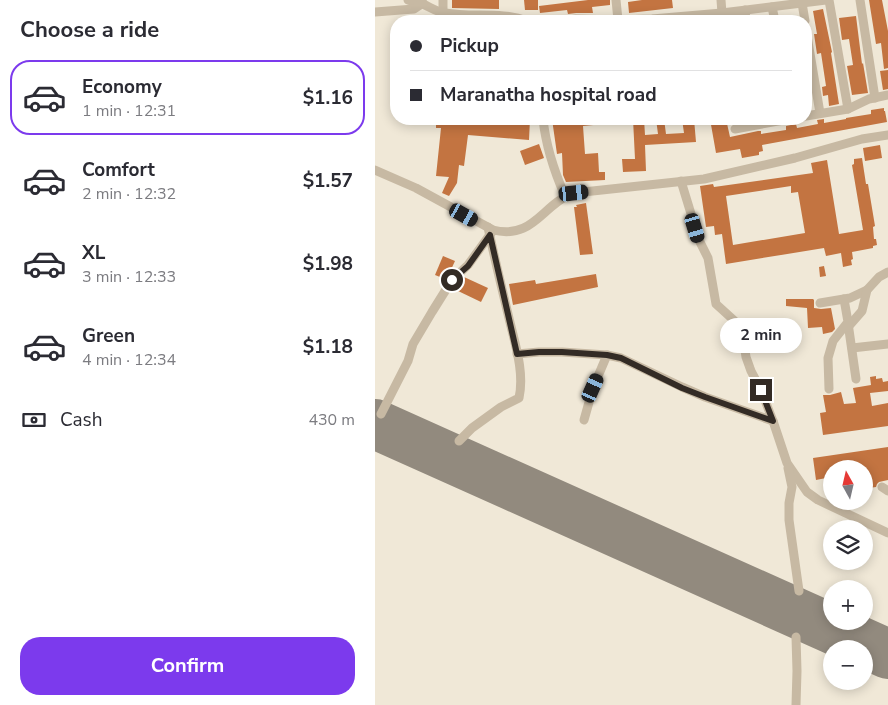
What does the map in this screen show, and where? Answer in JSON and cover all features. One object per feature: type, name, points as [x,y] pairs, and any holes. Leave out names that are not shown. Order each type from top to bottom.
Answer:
[{"type":"street","points":[[408,0],[423,2],[443,13],[495,15]]},
{"type":"street","points":[[443,0],[443,13]]},
{"type":"street","points":[[616,0],[618,15]]},
{"type":"street","points":[[721,0],[722,13]]},
{"type":"street","points":[[699,15],[827,0],[848,109]]},
{"type":"street","points":[[860,0],[875,98]]},
{"type":"street","points":[[375,12],[414,9],[423,2]]},
{"type":"street","points":[[802,3],[804,15]]},
{"type":"street","points":[[772,7],[774,15]]},
{"type":"street","points":[[745,10],[745,15]]},
{"type":"street","points":[[812,66],[820,113]]},
{"type":"street","points":[[812,115],[848,109],[888,95]]},
{"type":"street","points":[[544,125],[549,154],[555,174],[565,196]]},
{"type":"street","points":[[735,129],[749,125]]},
{"type":"street","points":[[375,170],[416,188],[490,231],[511,232],[521,230],[530,225],[565,196],[574,193],[704,179],[764,166],[863,139],[888,135]]},
{"type":"street","points":[[681,181],[699,240],[708,258],[716,304],[738,324],[743,336],[751,370],[761,390],[787,463],[792,487],[789,503],[789,520],[799,591]]},
{"type":"street","points":[[459,441],[472,428],[501,407],[519,398],[520,392],[521,376],[517,354],[490,231]]},
{"type":"street","points":[[381,414],[408,361],[413,344],[432,312],[452,280],[468,266],[490,231]]},
{"type":"street","points":[[820,303],[850,298],[867,290],[887,272]]},
{"type":"street","points":[[829,389],[828,358],[833,341],[862,310],[867,290]]},
{"type":"street","points":[[844,299],[856,379]]},
{"type":"street","points":[[852,348],[888,344]]},
{"type":"street","points":[[517,354],[547,352],[607,355],[621,358],[682,388],[773,421]]},
{"type":"street","points":[[584,420],[593,388],[607,355]]},
{"type":"street","points":[[787,463],[807,492],[819,500],[888,533]]},
{"type":"street","points":[[796,637],[796,705]]},
{"type":"building","points":[[452,0],[499,0],[499,9],[452,8]]},
{"type":"building","points":[[524,0],[538,0],[538,10],[525,10]]},
{"type":"building","points":[[588,0],[610,0],[610,5],[592,7],[593,13],[568,14],[567,10],[540,13],[539,6]]},
{"type":"building","points":[[672,0],[673,8],[629,13],[628,2]]},
{"type":"building","points":[[869,0],[882,0],[888,31],[888,68],[884,69],[881,43],[876,44]]},
{"type":"building","points":[[823,9],[832,52],[839,104],[829,106],[828,95],[823,96],[822,87],[826,86],[821,53],[817,54],[814,34],[817,34],[813,11]]},
{"type":"building","points":[[856,16],[868,93],[852,95],[847,66],[853,65],[849,39],[842,40],[839,18]]},
{"type":"building","points":[[888,70],[888,89],[883,90],[880,71]]},
{"type":"building","points":[[884,108],[887,122],[762,145],[763,151],[759,152],[759,155],[742,158],[740,149],[716,153],[711,125],[727,125],[730,137],[758,131],[761,131],[761,134],[786,130],[786,126],[791,125],[796,125],[797,128],[818,124],[817,120],[824,119],[824,123],[846,119],[871,114],[871,110]]},
{"type":"building","points":[[436,125],[530,125],[529,140],[468,135],[464,166],[459,165],[457,183],[449,196],[442,193],[449,177],[436,176],[441,128],[436,128]]},
{"type":"building","points":[[553,125],[593,125],[583,126],[585,154],[598,153],[599,172],[605,172],[605,180],[566,182],[563,175],[562,153],[557,154]]},
{"type":"building","points":[[633,125],[644,125],[645,135],[658,134],[657,125],[665,125],[666,134],[684,133],[683,125],[695,125],[696,142],[645,145],[646,171],[623,172],[622,159],[635,159]]},
{"type":"building","points":[[539,144],[544,158],[525,165],[520,151]]},
{"type":"building","points":[[880,145],[882,158],[865,161],[863,148]]},
{"type":"building","points":[[862,158],[875,226],[873,227],[874,239],[876,239],[877,245],[873,246],[873,248],[852,252],[852,265],[843,267],[841,253],[826,256],[824,248],[726,264],[722,234],[715,235],[714,226],[706,227],[700,186],[713,184],[714,187],[813,173],[811,163],[827,160],[839,234],[863,230],[852,165],[854,164],[854,159]],"holes":[[[791,186],[791,193],[798,192],[805,233],[733,245],[726,196]]]},
{"type":"building","points":[[586,203],[593,254],[580,255],[574,207]]},
{"type":"building","points":[[443,256],[455,261],[445,279],[435,275]]},
{"type":"building","points":[[824,266],[826,276],[820,277],[819,267]]},
{"type":"building","points":[[596,274],[598,287],[513,305],[509,284],[535,280],[536,284]]},
{"type":"building","points":[[464,277],[488,288],[481,302],[456,290]]},
{"type":"building","points":[[786,299],[813,299],[814,308],[831,308],[835,329],[832,332],[823,334],[822,327],[808,328],[807,308],[786,306]]},
{"type":"building","points":[[876,376],[876,379],[882,378],[883,382],[888,381],[888,391],[870,393],[872,406],[888,403],[888,426],[823,435],[820,413],[826,412],[823,395],[841,392],[844,404],[856,403],[853,388],[871,385],[870,377]]},
{"type":"building","points":[[888,447],[888,480],[879,482],[876,487],[873,487],[873,460],[823,460],[823,479],[816,480],[813,458]]},
{"type":"runway","points":[[375,424],[888,654]]},
{"type":"route","points":[[452,280],[468,266],[490,235],[517,354],[562,352],[607,355],[621,358],[682,388],[773,421],[761,390]]}]
